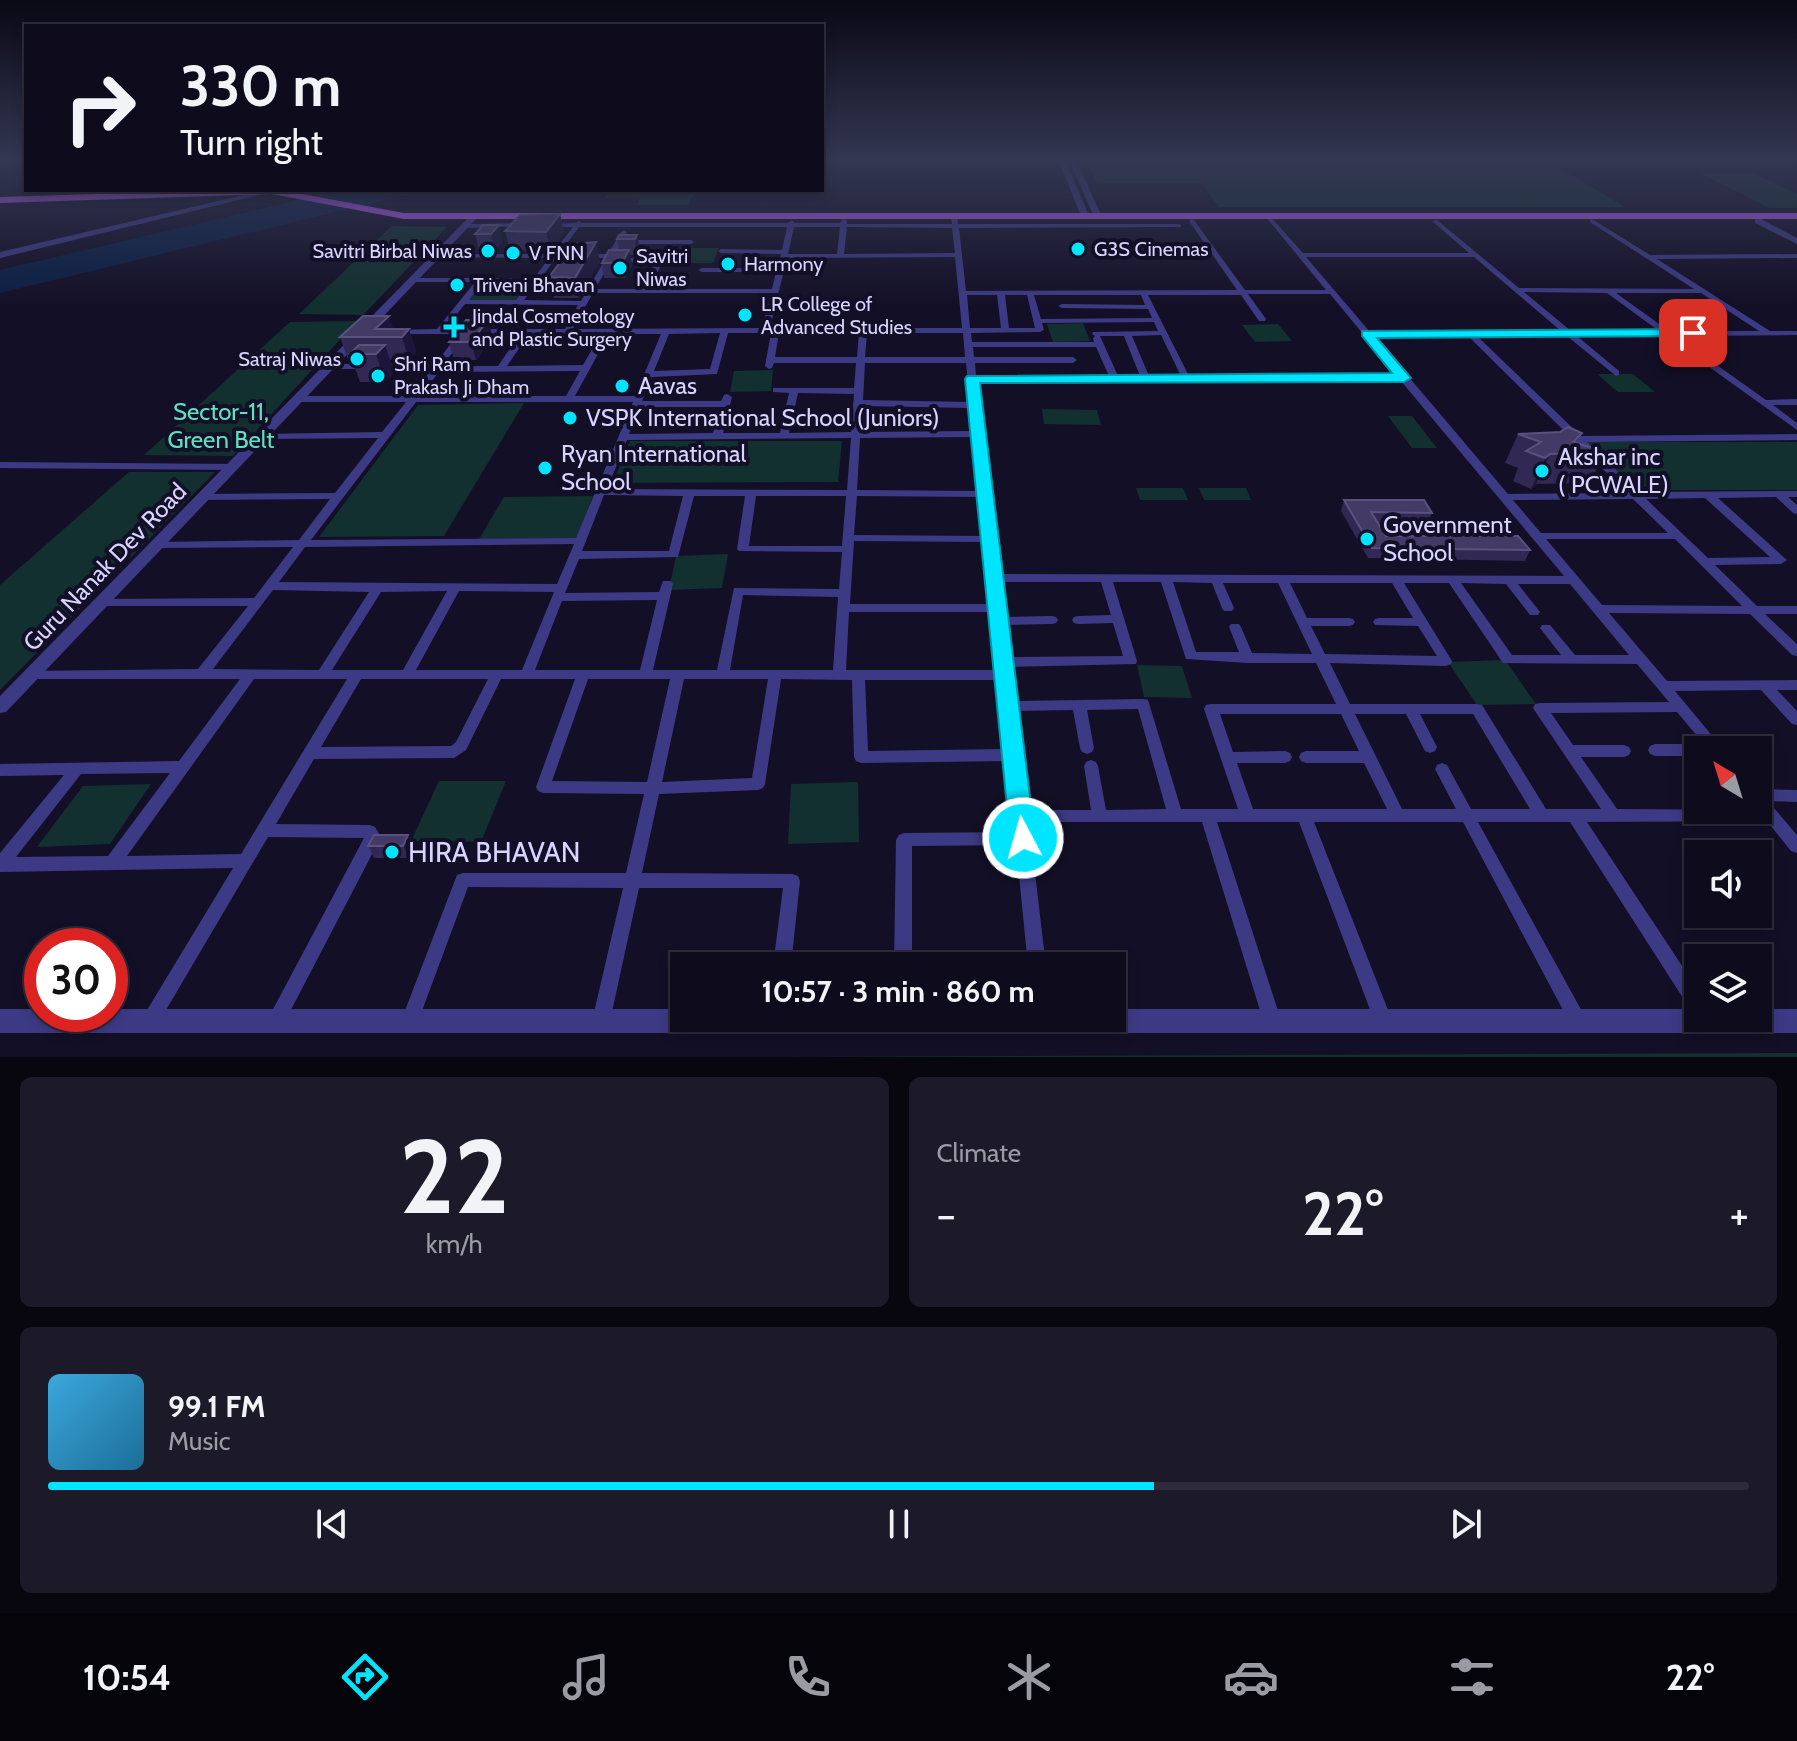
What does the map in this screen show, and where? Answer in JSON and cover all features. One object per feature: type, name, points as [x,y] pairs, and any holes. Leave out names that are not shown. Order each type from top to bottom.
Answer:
[{"type":"main road","points":[[335,208],[398,221],[1797,219]]},
{"type":"main road","points":[[360,208],[404,216],[527,223],[791,224],[1097,215],[1435,221],[1797,219]]},
{"type":"street","points":[[0,255],[203,208]]},
{"type":"street","points":[[1082,208],[1085,216]]},
{"type":"street","points":[[1094,208],[1097,215]]},
{"type":"street","points":[[1269,218],[1705,736]]},
{"type":"street","name":"Guru Nanak Dev Road","points":[[0,707],[330,366],[369,333],[414,280],[471,221]]},
{"type":"street","points":[[1035,952],[954,221],[1179,226]]},
{"type":"street","points":[[1192,221],[1262,319]]},
{"type":"street","points":[[1435,221],[1616,373]]},
{"type":"street","points":[[1592,221],[1769,333]]},
{"type":"street","points":[[1758,221],[1797,241]]},
{"type":"street","points":[[1771,221],[1797,234]]},
{"type":"street","points":[[516,235],[527,223]]},
{"type":"street","points":[[519,302],[578,223]]},
{"type":"street","points":[[567,332],[628,223]]},
{"type":"street","points":[[618,242],[690,245],[700,223]]},
{"type":"street","points":[[734,251],[745,223]]},
{"type":"street","points":[[840,256],[844,223]]},
{"type":"street","points":[[791,224],[775,291],[769,363],[1073,360]]},
{"type":"street","points":[[498,255],[507,245]]},
{"type":"street","points":[[721,251],[840,256],[958,255]]},
{"type":"street","points":[[437,255],[673,260]]},
{"type":"street","points":[[1301,255],[1475,255]]},
{"type":"street","points":[[1648,257],[1797,256]]},
{"type":"street","points":[[646,291],[659,260]]},
{"type":"street","points":[[694,291],[703,267],[780,270]]},
{"type":"street","points":[[414,280],[535,280]]},
{"type":"street","points":[[439,332],[481,280]]},
{"type":"street","points":[[1517,290],[1703,291]]},
{"type":"street","points":[[590,291],[775,291]]},
{"type":"street","points":[[1609,291],[1797,427]]},
{"type":"street","points":[[1143,292],[1186,378]]},
{"type":"street","points":[[962,293],[1331,292]]},
{"type":"street","points":[[1001,293],[1005,330]]},
{"type":"street","points":[[1030,293],[1044,344]]},
{"type":"street","points":[[1056,293],[1069,321]]},
{"type":"street","points":[[463,302],[584,303]]},
{"type":"street","points":[[1062,306],[1150,307]]},
{"type":"street","points":[[1090,320],[1114,378]]},
{"type":"street","points":[[390,332],[1005,330],[1069,321],[1156,320]]},
{"type":"street","points":[[839,675],[863,330]]},
{"type":"street","points":[[526,675],[666,331]]},
{"type":"street","points":[[649,374],[714,372],[725,331]]},
{"type":"street","points":[[202,674],[464,332]]},
{"type":"street","points":[[501,368],[526,332]]},
{"type":"street","points":[[569,399],[606,332]]},
{"type":"street","points":[[968,345],[1068,344],[1127,334],[1163,333]]},
{"type":"street","points":[[1469,333],[1797,652]]},
{"type":"street","points":[[1367,334],[1797,333]]},
{"type":"street","points":[[1127,334],[1145,378]]},
{"type":"street","points":[[1068,344],[1079,379]]},
{"type":"street","points":[[330,366],[586,368]]},
{"type":"street","points":[[972,379],[1404,378]]},
{"type":"street","points":[[776,390],[975,405]]},
{"type":"street","points":[[784,435],[794,390]]},
{"type":"street","points":[[298,399],[726,400],[717,436]]},
{"type":"street","points":[[1764,403],[1797,402]]},
{"type":"street","points":[[623,437],[978,434]]},
{"type":"street","points":[[263,436],[385,435]]},
{"type":"street","points":[[1577,439],[1797,437]]},
{"type":"street","points":[[0,465],[233,467]]},
{"type":"street","points":[[601,492],[985,494]]},
{"type":"street","points":[[575,555],[674,554],[689,493]]},
{"type":"street","points":[[751,493],[743,549],[990,539]]},
{"type":"street","points":[[1778,494],[1797,511]]},
{"type":"street","points":[[1504,497],[1797,494]]},
{"type":"street","points":[[1704,562],[1781,560],[1708,495]]},
{"type":"street","points":[[203,497],[339,496]]},
{"type":"street","points":[[1537,536],[1677,536]]},
{"type":"street","points":[[157,545],[580,541]]},
{"type":"street","points":[[994,578],[1574,580]]},
{"type":"street","points":[[32,674],[858,675],[1131,661],[1106,579]]},
{"type":"street","points":[[1166,579],[1191,656],[1446,661],[1395,579]]},
{"type":"street","points":[[1216,579],[1228,608]]},
{"type":"street","points":[[1282,579],[1397,815]]},
{"type":"street","points":[[1453,580],[1508,660],[1640,659]]},
{"type":"street","points":[[1509,580],[1534,612]]},
{"type":"street","points":[[270,586],[455,587],[559,592],[666,590],[646,674]]},
{"type":"street","points":[[407,675],[455,587]]},
{"type":"street","points":[[323,674],[377,588]]},
{"type":"street","points":[[723,675],[738,591],[845,593]]},
{"type":"street","points":[[102,602],[256,602]]},
{"type":"street","points":[[845,608],[1052,620]]},
{"type":"street","points":[[1598,609],[1797,610]]},
{"type":"street","points":[[1078,620],[1117,619]]},
{"type":"street","points":[[1303,622],[1349,622]]},
{"type":"street","points":[[1379,622],[1422,622]]},
{"type":"street","points":[[1235,627],[1248,658]]},
{"type":"street","points":[[1546,628],[1571,659]]},
{"type":"street","points":[[112,863],[251,674]]},
{"type":"street","points":[[149,1021],[357,674]]},
{"type":"street","points":[[310,753],[454,752],[461,746],[497,675]]},
{"type":"street","points":[[583,675],[543,787],[653,788],[758,784],[775,675]]},
{"type":"street","points":[[601,1021],[678,675]]},
{"type":"street","points":[[858,675],[861,757],[1013,755]]},
{"type":"street","points":[[1764,685],[1797,720]]},
{"type":"street","points":[[1663,686],[1797,685]]},
{"type":"street","points":[[1008,706],[1143,704],[1175,815]]},
{"type":"street","points":[[1079,705],[1087,748]]},
{"type":"street","points":[[1613,815],[1540,708],[1681,707]]},
{"type":"street","points":[[1247,815],[1211,709],[1477,709],[1542,815]]},
{"type":"street","points":[[1410,709],[1430,747]]},
{"type":"street","points":[[1655,750],[1684,750]]},
{"type":"street","points":[[1569,751],[1624,751]]},
{"type":"street","points":[[1228,758],[1285,757]]},
{"type":"street","points":[[1306,757],[1368,757]]},
{"type":"street","points":[[1091,766],[1100,816]]},
{"type":"street","points":[[0,770],[183,767]]},
{"type":"street","points":[[0,865],[77,769]]},
{"type":"street","points":[[1442,769],[1578,1021]]},
{"type":"street","points":[[1772,797],[1797,796]]},
{"type":"street","points":[[1207,815],[1272,1021]]},
{"type":"street","points":[[1574,815],[1684,984]]},
{"type":"street","points":[[1020,816],[1684,815]]},
{"type":"street","points":[[1304,816],[1383,1022]]},
{"type":"street","points":[[1772,816],[1797,846]]},
{"type":"street","points":[[264,830],[373,833],[372,843],[276,1021]]},
{"type":"street","points":[[903,952],[904,840],[1023,838]]},
{"type":"street","points":[[0,865],[245,861]]},
{"type":"street","points":[[410,1021],[463,880],[792,881],[784,952]]},
{"type":"street","points":[[1126,1020],[1578,1021],[1684,1016]]},
{"type":"street","points":[[1772,1019],[1797,1021]]},
{"type":"street","points":[[0,1021],[670,1020]]},
{"type":"green space","points":[[392,226],[447,227],[363,315],[299,314]]},
{"type":"green space","points":[[680,248],[719,248],[713,263],[673,263]]},
{"type":"green space","points":[[530,281],[517,300],[468,301],[483,282]]},
{"type":"green space","name":"Sector-11, Green Belt","points":[[357,321],[233,456],[144,455],[290,322]]},
{"type":"green space","points":[[1083,323],[1090,341],[1053,342],[1047,324]]},
{"type":"green space","points":[[1278,324],[1292,341],[1255,342],[1242,325]]},
{"type":"green space","points":[[773,370],[771,391],[730,392],[734,371]]},
{"type":"green space","points":[[1597,374],[1633,374],[1655,392],[1618,392]]},
{"type":"green space","points":[[524,403],[444,536],[319,537],[418,405]]},
{"type":"green space","points":[[1042,409],[1097,410],[1101,425],[1044,424]]},
{"type":"green space","points":[[1388,416],[1412,416],[1437,448],[1412,448]]},
{"type":"green space","points":[[630,441],[842,441],[838,482],[613,483]]},
{"type":"green space","points":[[1587,442],[1797,442],[1797,490],[1637,490]]},
{"type":"green space","points":[[129,472],[215,472],[0,690],[0,585]]},
{"type":"green space","points":[[1136,488],[1183,488],[1188,500],[1140,500]]},
{"type":"green space","points":[[1199,488],[1246,488],[1251,500],[1204,500]]},
{"type":"green space","points":[[593,496],[578,538],[479,539],[504,497]]},
{"type":"green space","points":[[728,554],[722,588],[669,590],[676,556]]},
{"type":"green space","points":[[1505,660],[1536,704],[1477,705],[1448,662]]},
{"type":"green space","points":[[1137,665],[1182,666],[1192,698],[1144,697]]},
{"type":"green space","points":[[439,781],[506,781],[481,842],[411,841]]},
{"type":"green space","points":[[858,782],[859,842],[788,844],[791,784]]},
{"type":"green space","points":[[151,784],[110,844],[37,847],[83,786]]},
{"type":"green space","points":[[1797,1053],[1797,1057],[795,1057]]},
{"type":"water","points":[[264,208],[351,208],[0,293],[0,270]]},
{"type":"building","points":[[560,214],[546,232],[505,231],[520,215]]},
{"type":"building","points":[[483,225],[499,225],[491,234],[475,234]]},
{"type":"building","points":[[619,235],[637,235],[635,239],[617,239]]},
{"type":"building","points":[[596,242],[575,278],[549,277],[574,244]]},
{"type":"building","points":[[609,250],[629,250],[622,263],[602,263]]},
{"type":"building","points":[[363,316],[389,316],[375,329],[409,329],[402,337],[340,337]]},
{"type":"building","points":[[466,320],[488,320],[471,342],[449,342]]},
{"type":"building","points":[[359,345],[385,345],[376,354],[350,354]]},
{"type":"building","points":[[1568,427],[1582,433],[1573,442],[1605,452],[1550,454],[1545,458],[1526,451],[1541,442],[1518,434],[1560,432]]},
{"type":"building","points":[[1344,500],[1424,500],[1432,513],[1371,512],[1386,536],[1518,536],[1530,550],[1372,548]]},
{"type":"building","points":[[374,835],[408,835],[403,846],[368,846]]},
{"type":"place","name":"G3S Cinemas","points":[[1078,249]]},
{"type":"place","name":"Savitri Birbal Niwas","points":[[488,251]]},
{"type":"place","name":"V FNN","points":[[513,253]]},
{"type":"place","name":"Harmony","points":[[728,264]]},
{"type":"place","name":"Savitri Niwas","points":[[620,268]]},
{"type":"place","name":"Triveni Bhavan","points":[[457,285]]},
{"type":"place","name":"LR College of Advanced Studies","points":[[745,315]]},
{"type":"place","name":"Jindal Cosmetology and Plastic Surgery","points":[[454,327]]},
{"type":"place","name":"Satraj Niwas","points":[[357,359]]},
{"type":"place","name":"Shri Ram Prakash Ji Dham","points":[[378,376]]},
{"type":"place","name":"Aavas","points":[[622,386]]},
{"type":"place","name":"VSPK International School (Juniors)","points":[[570,418]]},
{"type":"place","name":"Ryan International School","points":[[545,468]]},
{"type":"place","name":"Akshar inc ( PCWALE)","points":[[1542,471]]},
{"type":"place","name":"Government School","points":[[1367,539]]},
{"type":"place","name":"HIRA BHAVAN","points":[[392,852]]},
{"type":"route","points":[[1023,838],[972,379],[1404,378],[1367,334],[1693,333]]}]
